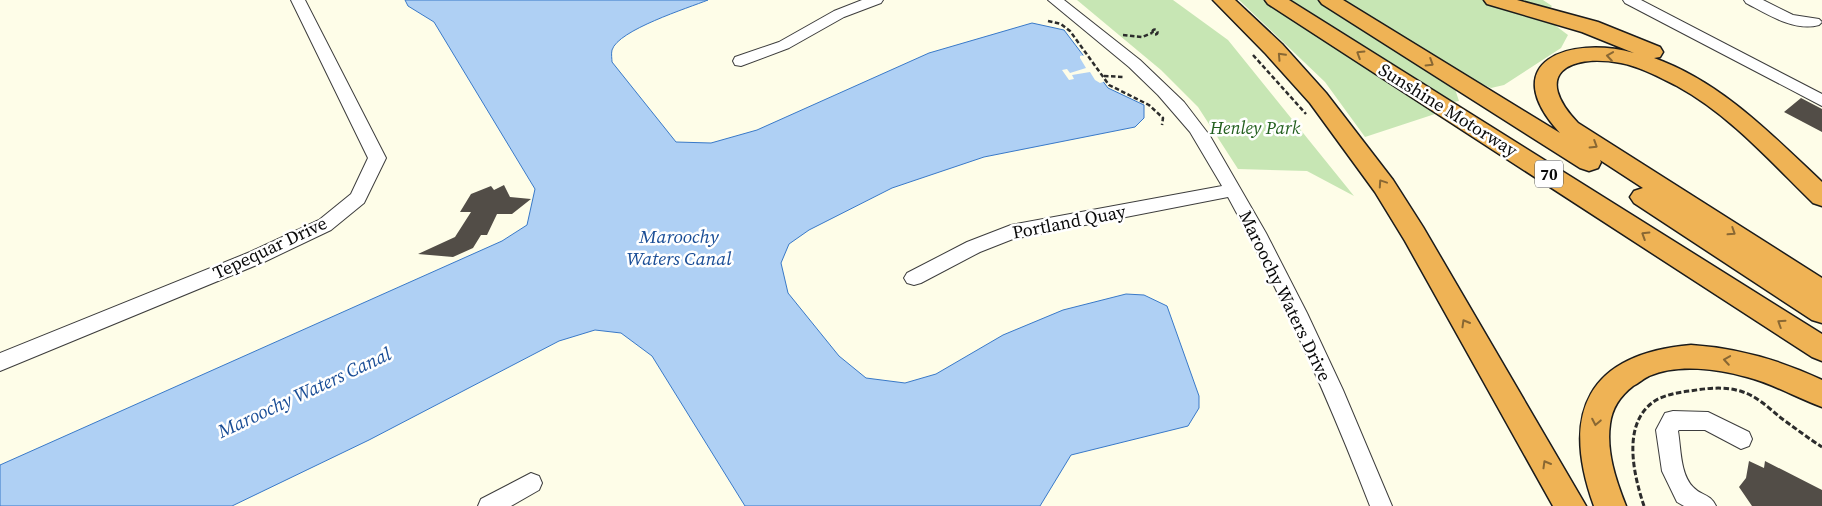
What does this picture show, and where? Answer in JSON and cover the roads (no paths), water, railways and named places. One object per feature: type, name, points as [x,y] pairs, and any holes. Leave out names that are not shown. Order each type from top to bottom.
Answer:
[{"type":"highway","points":[[1224,0],[1296,73],[1370,166],[1414,234],[1570,506]]},
{"type":"highway","name":"Sunshine Motorway","points":[[1275,0],[1822,350]]},
{"type":"highway","name":"Sunshine Motorway","points":[[1329,0],[1576,154],[1822,312]]},
{"type":"highway","points":[[1494,0],[1568,20],[1637,45],[1690,72],[1730,98],[1766,127],[1781,142],[1822,192]]},
{"type":"highway","points":[[1822,197],[1744,124],[1700,92],[1666,72],[1632,60],[1592,54],[1568,59],[1551,70],[1546,77],[1544,86],[1546,97],[1552,109],[1570,129],[1822,292]]},
{"type":"highway","points":[[1610,506],[1601,481],[1594,432],[1602,400],[1610,388],[1634,369],[1667,358],[1712,358],[1759,368],[1822,394]]},
{"type":"street","name":"Tepequar Drive","points":[[0,362],[257,257],[325,225],[358,198],[377,158],[298,0]]},
{"type":"street","points":[[741,61],[784,45],[839,14],[876,0]]},
{"type":"street","name":"Maroochy Waters Drive","points":[[1055,0],[1134,62],[1179,107],[1200,136],[1270,256],[1298,312],[1381,506]]},
{"type":"street","points":[[1630,0],[1822,101]]},
{"type":"street","points":[[1751,0],[1790,19],[1819,23]]},
{"type":"street","name":"Portland Quay","points":[[914,278],[954,256],[992,238],[1011,232],[1232,190]]},
{"type":"street","points":[[1705,506],[1685,496],[1673,471],[1667,430],[1673,420],[1708,421],[1741,439]]},
{"type":"street","points":[[489,506],[531,484]]},
{"type":"water","name":"Maroochy Waters Canal","points":[[405,0],[708,0],[655,20],[627,35],[617,42],[612,50],[612,62],[676,142],[711,143],[757,130],[929,53],[1032,23],[1064,30],[1108,88],[1144,105],[1144,118],[1135,127],[984,157],[892,188],[809,230],[789,244],[781,263],[788,293],[839,356],[866,378],[905,383],[936,374],[1003,335],[1063,310],[1126,294],[1144,295],[1167,306],[1199,396],[1199,408],[1188,426],[1071,455],[1040,506],[745,506],[652,356],[621,333],[595,330],[559,341],[369,440],[232,506],[0,506],[0,465],[502,241],[527,225],[535,189],[434,22],[408,6]]},
{"type":"park label","name":"Henley Park","points":[[1255,128]]}]
